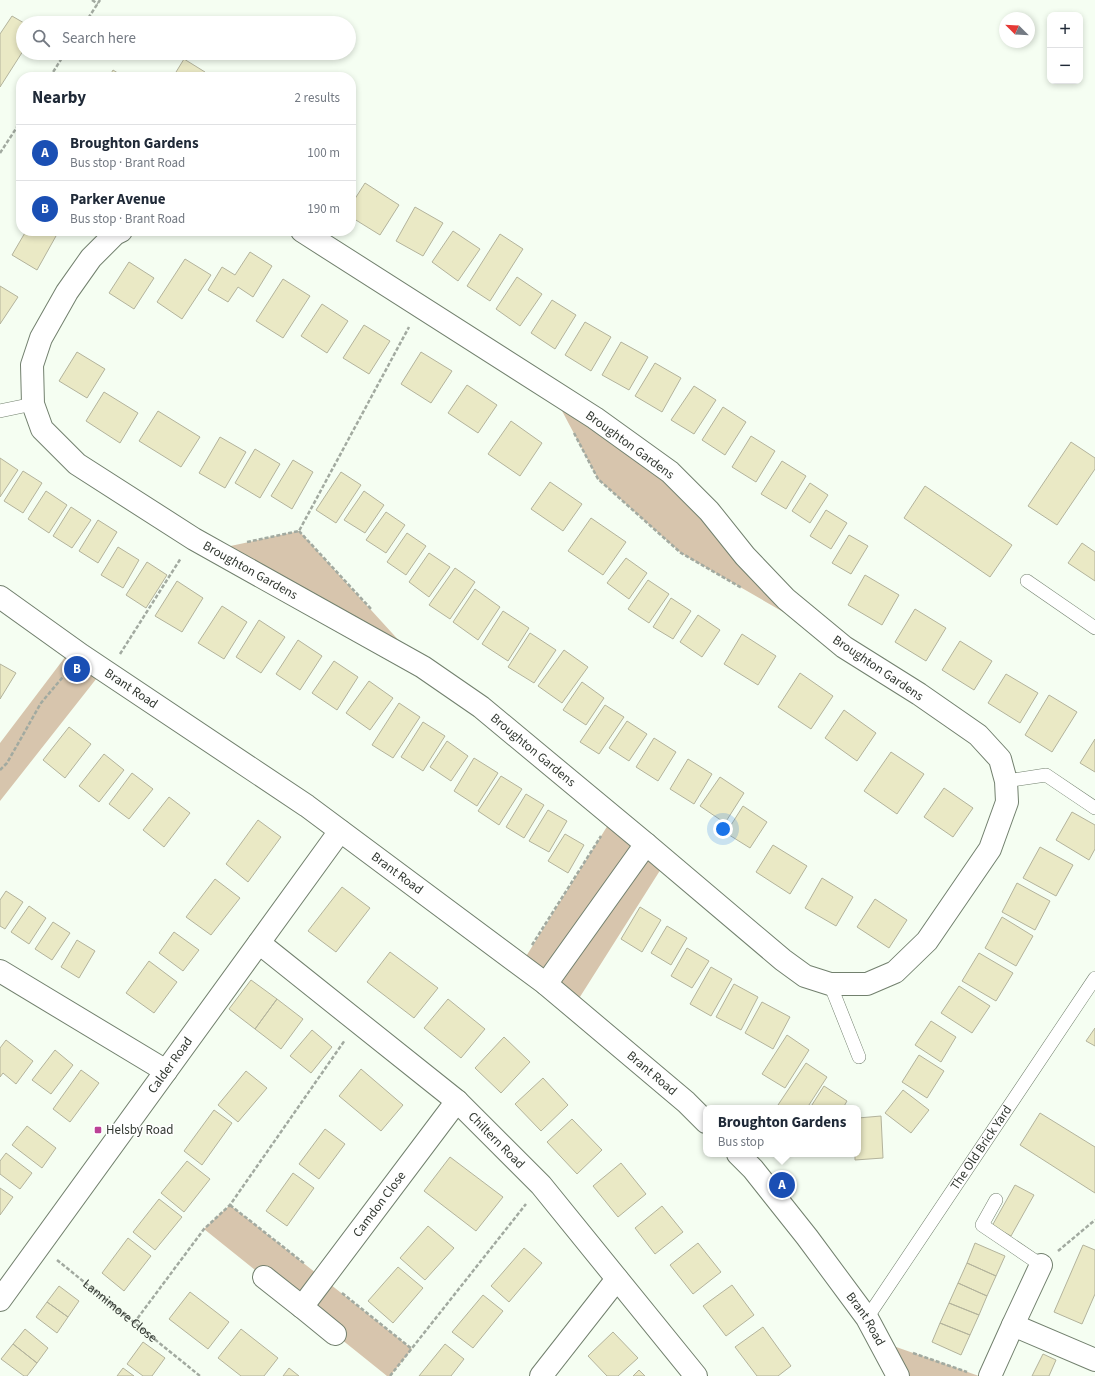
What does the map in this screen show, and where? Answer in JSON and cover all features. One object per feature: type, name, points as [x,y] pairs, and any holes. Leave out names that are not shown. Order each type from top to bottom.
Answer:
[{"type":"street","name":"Broughton Gardens","points":[[113,236],[91,258],[67,292],[41,338],[32,365],[33,404],[42,429],[77,464],[203,544],[423,667],[481,707],[783,960],[805,976],[830,984],[867,984],[895,972],[927,941],[990,849],[1007,802],[1006,781],[1000,759],[978,735],[919,694],[844,647],[792,603],[744,556],[710,511],[670,472],[596,418],[310,236]]},
{"type":"street","name":"Brant Road","points":[[0,597],[77,652],[307,806],[368,852],[548,980],[686,1102],[703,1119]]},
{"type":"street","name":"Brant Road","points":[[0,609],[77,652]]},
{"type":"street","name":"Calder Road","points":[[0,1300],[340,831]]},
{"type":"street","points":[[368,852],[407,868],[525,958],[548,980],[646,844]]},
{"type":"street","name":"Chiltern Road","points":[[259,943],[457,1102],[541,1186],[696,1376]]},
{"type":"street","points":[[0,971],[166,1071]]},
{"type":"street","name":"Camdon Close","points":[[302,1307],[457,1102]]},
{"type":"street","name":"Brant Road","points":[[741,1157],[753,1169],[807,1237],[867,1318],[898,1376]]},
{"type":"street","points":[[981,1375],[1013,1324],[1041,1265]]},
{"type":"street","points":[[264,1277],[335,1334]]},
{"type":"street","points":[[542,1376],[617,1279]]},
{"type":"street","points":[[1013,1324],[1095,1360]]},
{"type":"lane","points":[[0,411],[33,404]]},
{"type":"lane","points":[[1027,581],[1095,628]]},
{"type":"lane","points":[[1006,781],[1046,775],[1095,808]]},
{"type":"lane","name":"The Old Brick Yard","points":[[867,1318],[1095,978]]},
{"type":"lane","points":[[830,984],[859,1057]]},
{"type":"lane","points":[[996,1200],[982,1225],[1041,1265]]},
{"type":"path","points":[[92,0],[98,4]]},
{"type":"path","points":[[90,16],[100,0]]},
{"type":"path","points":[[53,72],[61,60]]},
{"type":"path","points":[[0,153],[16,129]]},
{"type":"path","points":[[299,531],[420,307]]},
{"type":"path","points":[[573,431],[598,479],[681,553],[742,588]]},
{"type":"path","points":[[108,672],[203,544],[299,531]]},
{"type":"path","points":[[299,531],[375,614]]},
{"type":"path","points":[[0,770],[7,763],[41,703],[77,652]]},
{"type":"path","points":[[525,958],[614,817]]},
{"type":"path","points":[[134,1323],[204,1229],[230,1205],[358,1022]]},
{"type":"path","points":[[390,1376],[541,1186]]},
{"type":"path","points":[[1041,1265],[1095,1220]]},
{"type":"path","name":"Lannimore Close","points":[[39,1246],[200,1376]]},
{"type":"path","points":[[879,1341],[981,1375]]},
{"type":"shaded area","points":[[551,390],[595,418],[844,647],[681,553],[598,479]]},
{"type":"shaded area","points":[[299,531],[423,667],[212,550]]},
{"type":"shaded area","points":[[72,648],[104,669],[0,801],[0,743]]},
{"type":"shaded area","points":[[613,817],[666,861],[578,1000],[525,958]]},
{"type":"shaded area","points":[[230,1205],[412,1349],[390,1376],[387,1376],[204,1229]]},
{"type":"shaded area","points":[[879,1341],[979,1376],[898,1376]]},
{"type":"building","points":[[12,16],[16,18],[16,60],[17,60],[0,87],[0,34]]},
{"type":"building","points":[[183,60],[186,60],[205,72],[176,72]]},
{"type":"building","points":[[365,183],[399,205],[380,235],[356,220],[356,197]]},
{"type":"building","points":[[415,207],[443,223],[423,256],[396,241]]},
{"type":"building","points":[[453,231],[480,249],[458,281],[432,262]]},
{"type":"building","points":[[500,234],[523,249],[490,301],[467,286]]},
{"type":"building","points":[[23,236],[56,236],[37,270],[12,255]]},
{"type":"building","points":[[250,252],[272,266],[253,297],[238,287],[228,302],[208,290],[222,267],[235,275]]},
{"type":"building","points":[[185,259],[211,275],[182,319],[157,302]]},
{"type":"building","points":[[129,262],[154,278],[134,309],[109,293]]},
{"type":"building","points":[[517,277],[542,294],[520,326],[496,309]]},
{"type":"building","points":[[283,279],[310,296],[283,338],[256,321]]},
{"type":"building","points":[[0,286],[18,297],[0,324]]},
{"type":"building","points":[[552,300],[576,315],[555,349],[531,333]]},
{"type":"building","points":[[322,304],[348,321],[327,353],[301,336]]},
{"type":"building","points":[[585,322],[611,337],[591,371],[565,355]]},
{"type":"building","points":[[364,325],[390,341],[369,374],[343,358]]},
{"type":"building","points":[[621,342],[648,357],[629,390],[602,375]]},
{"type":"building","points":[[77,352],[105,369],[87,398],[59,381]]},
{"type":"building","points":[[421,352],[452,371],[431,403],[401,384]]},
{"type":"building","points":[[655,363],[681,378],[662,412],[635,396]]},
{"type":"building","points":[[467,385],[497,405],[478,433],[448,413]]},
{"type":"building","points":[[694,386],[716,400],[694,434],[671,420]]},
{"type":"building","points":[[104,392],[138,413],[120,443],[86,421]]},
{"type":"building","points":[[723,407],[746,422],[725,455],[702,440]]},
{"type":"building","points":[[158,411],[200,437],[181,467],[139,441]]},
{"type":"building","points":[[511,421],[542,443],[520,476],[488,454]]},
{"type":"building","points":[[751,436],[775,451],[756,482],[732,467]]},
{"type":"building","points":[[220,437],[246,452],[225,488],[199,473]]},
{"type":"building","points":[[1071,442],[1095,458],[1095,469],[1057,525],[1028,506]]},
{"type":"building","points":[[255,449],[280,464],[260,498],[235,483]]},
{"type":"building","points":[[0,458],[18,470],[0,497]]},
{"type":"building","points":[[293,460],[313,472],[292,509],[271,496]]},
{"type":"building","points":[[782,461],[806,476],[786,509],[761,494]]},
{"type":"building","points":[[23,471],[42,483],[23,513],[4,501]]},
{"type":"building","points":[[341,472],[361,485],[336,523],[316,510]]},
{"type":"building","points":[[550,482],[582,504],[563,531],[531,509]]},
{"type":"building","points":[[810,483],[828,495],[810,523],[792,511]]},
{"type":"building","points":[[925,486],[1012,545],[990,577],[904,518]]},
{"type":"building","points":[[46,491],[67,505],[49,533],[28,519]]},
{"type":"building","points":[[364,491],[384,505],[365,533],[344,520]]},
{"type":"building","points":[[71,507],[91,520],[72,548],[53,536]]},
{"type":"building","points":[[826,510],[847,523],[831,549],[810,536]]},
{"type":"building","points":[[386,512],[405,525],[386,553],[366,540]]},
{"type":"building","points":[[591,518],[626,542],[603,575],[568,551]]},
{"type":"building","points":[[98,520],[117,532],[98,563],[79,551]]},
{"type":"building","points":[[407,533],[426,546],[406,575],[387,562]]},
{"type":"building","points":[[849,535],[868,546],[851,574],[832,563]]},
{"type":"building","points":[[1082,543],[1095,552],[1095,581],[1068,563]]},
{"type":"building","points":[[118,547],[139,560],[123,588],[101,575]]},
{"type":"building","points":[[429,553],[450,567],[429,597],[409,582]]},
{"type":"building","points":[[626,558],[647,573],[629,599],[607,583]]},
{"type":"building","points":[[147,562],[167,575],[146,608],[126,595]]},
{"type":"building","points":[[455,568],[475,582],[450,619],[429,605]]},
{"type":"building","points":[[865,575],[899,595],[882,625],[848,605]]},
{"type":"building","points":[[648,580],[669,594],[649,623],[628,609]]},
{"type":"building","points":[[177,581],[203,598],[182,632],[155,616]]},
{"type":"building","points":[[475,589],[500,607],[478,640],[453,622]]},
{"type":"building","points":[[671,598],[691,611],[673,639],[653,627]]},
{"type":"building","points":[[222,606],[247,622],[224,659],[198,643]]},
{"type":"building","points":[[915,609],[946,628],[926,661],[895,642]]},
{"type":"building","points":[[503,611],[529,628],[508,661],[482,644]]},
{"type":"building","points":[[698,615],[720,630],[702,657],[680,642]]},
{"type":"building","points":[[259,620],[285,637],[261,673],[236,657]]},
{"type":"building","points":[[530,633],[556,650],[534,683],[508,667]]},
{"type":"building","points":[[742,634],[776,656],[758,685],[724,664]]},
{"type":"building","points":[[298,640],[322,656],[300,690],[276,674]]},
{"type":"building","points":[[960,641],[992,661],[974,690],[942,670]]},
{"type":"building","points":[[564,650],[588,667],[562,703],[538,686]]},
{"type":"building","points":[[334,661],[358,677],[337,710],[312,693]]},
{"type":"building","points":[[0,664],[16,673],[0,699]]},
{"type":"building","points":[[800,673],[833,696],[811,729],[778,707]]},
{"type":"building","points":[[1006,674],[1038,693],[1020,723],[988,703]]},
{"type":"building","points":[[369,681],[393,698],[370,730],[346,713]]},
{"type":"building","points":[[582,682],[604,698],[586,725],[563,710]]},
{"type":"building","points":[[1049,695],[1077,712],[1052,752],[1025,735]]},
{"type":"building","points":[[399,703],[420,717],[393,758],[372,745]]},
{"type":"building","points":[[605,705],[624,717],[599,754],[580,742]]},
{"type":"building","points":[[844,710],[876,733],[857,761],[825,738]]},
{"type":"building","points":[[627,721],[647,734],[629,761],[609,748]]},
{"type":"building","points":[[423,722],[445,736],[423,771],[401,757]]},
{"type":"building","points":[[69,727],[91,744],[65,778],[43,760]]},
{"type":"building","points":[[654,738],[676,752],[658,781],[636,767]]},
{"type":"building","points":[[1095,739],[1095,772],[1080,763]]},
{"type":"building","points":[[447,741],[468,756],[451,781],[430,767]]},
{"type":"building","points":[[891,752],[924,774],[897,814],[864,791]]},
{"type":"building","points":[[104,754],[124,770],[99,802],[79,786]]},
{"type":"building","points":[[474,758],[498,773],[477,806],[454,791]]},
{"type":"building","points":[[688,759],[712,774],[694,804],[670,789]]},
{"type":"building","points":[[132,773],[153,789],[129,819],[109,804]]},
{"type":"building","points":[[501,776],[522,789],[499,825],[478,811]]},
{"type":"building","points":[[720,777],[744,793],[725,823],[700,806]]},
{"type":"building","points":[[944,788],[973,808],[953,837],[924,817]]},
{"type":"building","points":[[526,794],[544,805],[524,838],[506,827]]},
{"type":"building","points":[[169,797],[190,813],[164,847],[143,830]]},
{"type":"building","points":[[743,806],[767,822],[750,848],[726,833]]},
{"type":"building","points":[[548,810],[567,821],[549,852],[529,841]]},
{"type":"building","points":[[1072,812],[1095,825],[1095,849],[1089,860],[1056,840]]},
{"type":"building","points":[[258,820],[281,837],[248,882],[226,864]]},
{"type":"building","points":[[565,834],[584,845],[568,873],[548,861]]},
{"type":"building","points":[[773,845],[807,866],[790,894],[756,872]]},
{"type":"building","points":[[1040,847],[1073,865],[1056,896],[1023,878]]},
{"type":"building","points":[[822,878],[853,897],[836,926],[805,908]]},
{"type":"building","points":[[215,879],[240,898],[211,935],[186,917]]},
{"type":"building","points":[[1017,883],[1050,901],[1035,930],[1002,912]]},
{"type":"building","points":[[342,887],[370,908],[336,952],[308,931]]},
{"type":"building","points":[[6,891],[23,902],[5,929],[0,926],[0,900]]},
{"type":"building","points":[[875,899],[907,920],[889,948],[857,927]]},
{"type":"building","points":[[29,906],[46,918],[29,944],[11,932]]},
{"type":"building","points":[[640,907],[661,920],[642,952],[621,939]]},
{"type":"building","points":[[1002,917],[1033,936],[1016,966],[985,948]]},
{"type":"building","points":[[53,922],[70,933],[52,960],[35,949]]},
{"type":"building","points":[[667,926],[687,938],[671,965],[651,953]]},
{"type":"building","points":[[174,932],[199,950],[183,971],[159,953]]},
{"type":"building","points":[[77,940],[95,951],[79,978],[61,967]]},
{"type":"building","points":[[687,948],[709,961],[692,988],[671,976]]},
{"type":"building","points":[[390,952],[438,988],[414,1018],[367,982]]},
{"type":"building","points":[[979,953],[1013,973],[996,1001],[962,981]]},
{"type":"building","points":[[149,961],[177,982],[154,1013],[126,993]]},
{"type":"building","points":[[711,967],[732,979],[711,1016],[690,1004]]},
{"type":"building","points":[[251,980],[277,999],[255,1029],[229,1009]]},
{"type":"building","points":[[734,984],[758,997],[741,1030],[716,1017]]},
{"type":"building","points":[[959,986],[990,1006],[972,1033],[941,1013]]},
{"type":"building","points":[[277,999],[303,1019],[281,1049],[255,1029]]},
{"type":"building","points":[[448,999],[485,1029],[461,1058],[424,1028]]},
{"type":"building","points":[[762,1002],[790,1017],[773,1049],[745,1033]]},
{"type":"building","points":[[931,1021],[956,1037],[941,1062],[915,1045]]},
{"type":"building","points":[[1095,1028],[1095,1046],[1086,1041]]},
{"type":"building","points":[[312,1030],[332,1047],[311,1073],[290,1056]]},
{"type":"building","points":[[787,1035],[809,1050],[785,1088],[762,1074]]},
{"type":"building","points":[[504,1037],[530,1062],[501,1093],[475,1068]]},
{"type":"building","points":[[6,1040],[33,1061],[16,1084],[3,1073],[0,1077],[0,1048]]},
{"type":"building","points":[[55,1050],[73,1065],[51,1094],[32,1080]]},
{"type":"building","points":[[919,1055],[944,1071],[927,1098],[902,1082]]},
{"type":"building","points":[[806,1063],[827,1077],[809,1105],[778,1105]]},
{"type":"building","points":[[361,1069],[403,1105],[381,1131],[339,1096]]},
{"type":"building","points":[[81,1070],[99,1083],[70,1122],[53,1109]]},
{"type":"building","points":[[246,1071],[267,1088],[238,1122],[218,1105]]},
{"type":"building","points":[[543,1078],[568,1105],[541,1131],[515,1104]]},
{"type":"building","points":[[824,1086],[847,1101],[845,1105],[812,1105]]},
{"type":"building","points":[[903,1090],[929,1110],[911,1133],[885,1113]]},
{"type":"building","points":[[214,1110],[232,1123],[202,1165],[184,1151]]},
{"type":"building","points":[[1040,1113],[1095,1147],[1095,1193],[1020,1145]]},
{"type":"building","points":[[881,1116],[883,1158],[855,1160],[855,1157],[861,1157],[861,1118]]},
{"type":"building","points":[[572,1119],[602,1150],[577,1174],[547,1142]]},
{"type":"building","points":[[27,1126],[56,1148],[42,1168],[12,1145]]},
{"type":"building","points":[[325,1129],[345,1144],[319,1179],[299,1164]]},
{"type":"building","points":[[6,1153],[32,1173],[20,1189],[0,1174],[0,1161]]},
{"type":"building","points":[[450,1157],[503,1197],[476,1231],[424,1191]]},
{"type":"building","points":[[187,1161],[210,1179],[184,1212],[161,1193]]},
{"type":"building","points":[[621,1163],[646,1194],[618,1217],[593,1186]]},
{"type":"building","points":[[293,1173],[314,1188],[287,1226],[266,1211]]},
{"type":"building","points":[[1015,1185],[1034,1195],[1011,1236],[992,1226]]},
{"type":"building","points":[[0,1188],[13,1197],[0,1215]]},
{"type":"building","points":[[159,1199],[182,1217],[155,1250],[133,1232]]},
{"type":"building","points":[[662,1206],[683,1232],[655,1254],[635,1228]]},
{"type":"building","points":[[428,1226],[454,1248],[425,1280],[400,1258]]},
{"type":"building","points":[[128,1238],[151,1256],[124,1291],[102,1273]]},
{"type":"building","points":[[698,1243],[721,1272],[693,1294],[670,1265]]},
{"type":"building","points":[[975,1243],[1005,1256],[996,1276],[967,1263]]},
{"type":"building","points":[[1083,1245],[1095,1250],[1095,1294],[1082,1324],[1054,1312]]},
{"type":"building","points":[[524,1248],[542,1263],[509,1302],[491,1286]]},
{"type":"building","points":[[967,1263],[996,1276],[987,1296],[958,1283]]},
{"type":"building","points":[[398,1267],[423,1288],[393,1323],[368,1301]]},
{"type":"building","points":[[958,1283],[987,1296],[979,1315],[949,1303]]},
{"type":"building","points":[[732,1285],[754,1315],[726,1336],[703,1306]]},
{"type":"building","points":[[59,1286],[79,1301],[68,1317],[47,1302]]},
{"type":"building","points":[[190,1292],[229,1322],[208,1349],[169,1319]]},
{"type":"building","points":[[483,1295],[503,1311],[473,1348],[452,1332]]},
{"type":"building","points":[[47,1302],[68,1317],[57,1333],[36,1317]]},
{"type":"building","points":[[949,1303],[979,1315],[970,1335],[940,1323]]},
{"type":"building","points":[[940,1323],[970,1335],[961,1355],[932,1342]]},
{"type":"building","points":[[763,1327],[791,1366],[778,1376],[757,1376],[735,1347]]},
{"type":"building","points":[[25,1329],[48,1348],[37,1363],[13,1344]]},
{"type":"building","points":[[241,1329],[278,1358],[264,1376],[241,1376],[218,1358]]},
{"type":"building","points":[[613,1332],[638,1358],[618,1376],[607,1376],[588,1356]]},
{"type":"building","points":[[143,1342],[165,1358],[152,1376],[143,1376],[127,1364]]},
{"type":"building","points":[[13,1344],[37,1363],[27,1376],[24,1376],[1,1359]]},
{"type":"building","points":[[445,1344],[464,1359],[451,1376],[419,1376]]},
{"type":"building","points":[[1043,1354],[1056,1360],[1049,1376],[1032,1376]]},
{"type":"building","points":[[123,1368],[134,1376],[117,1376]]},
{"type":"building","points":[[289,1368],[299,1376],[283,1376]]},
{"type":"building","points":[[639,1370],[645,1376],[633,1376]]},
{"type":"place","name":"Parker Avenue","points":[[77,669]]},
{"type":"place","name":"Helsby Road","points":[[98,1130]]},
{"type":"place","name":"Broughton Gardens","points":[[782,1185]]}]
